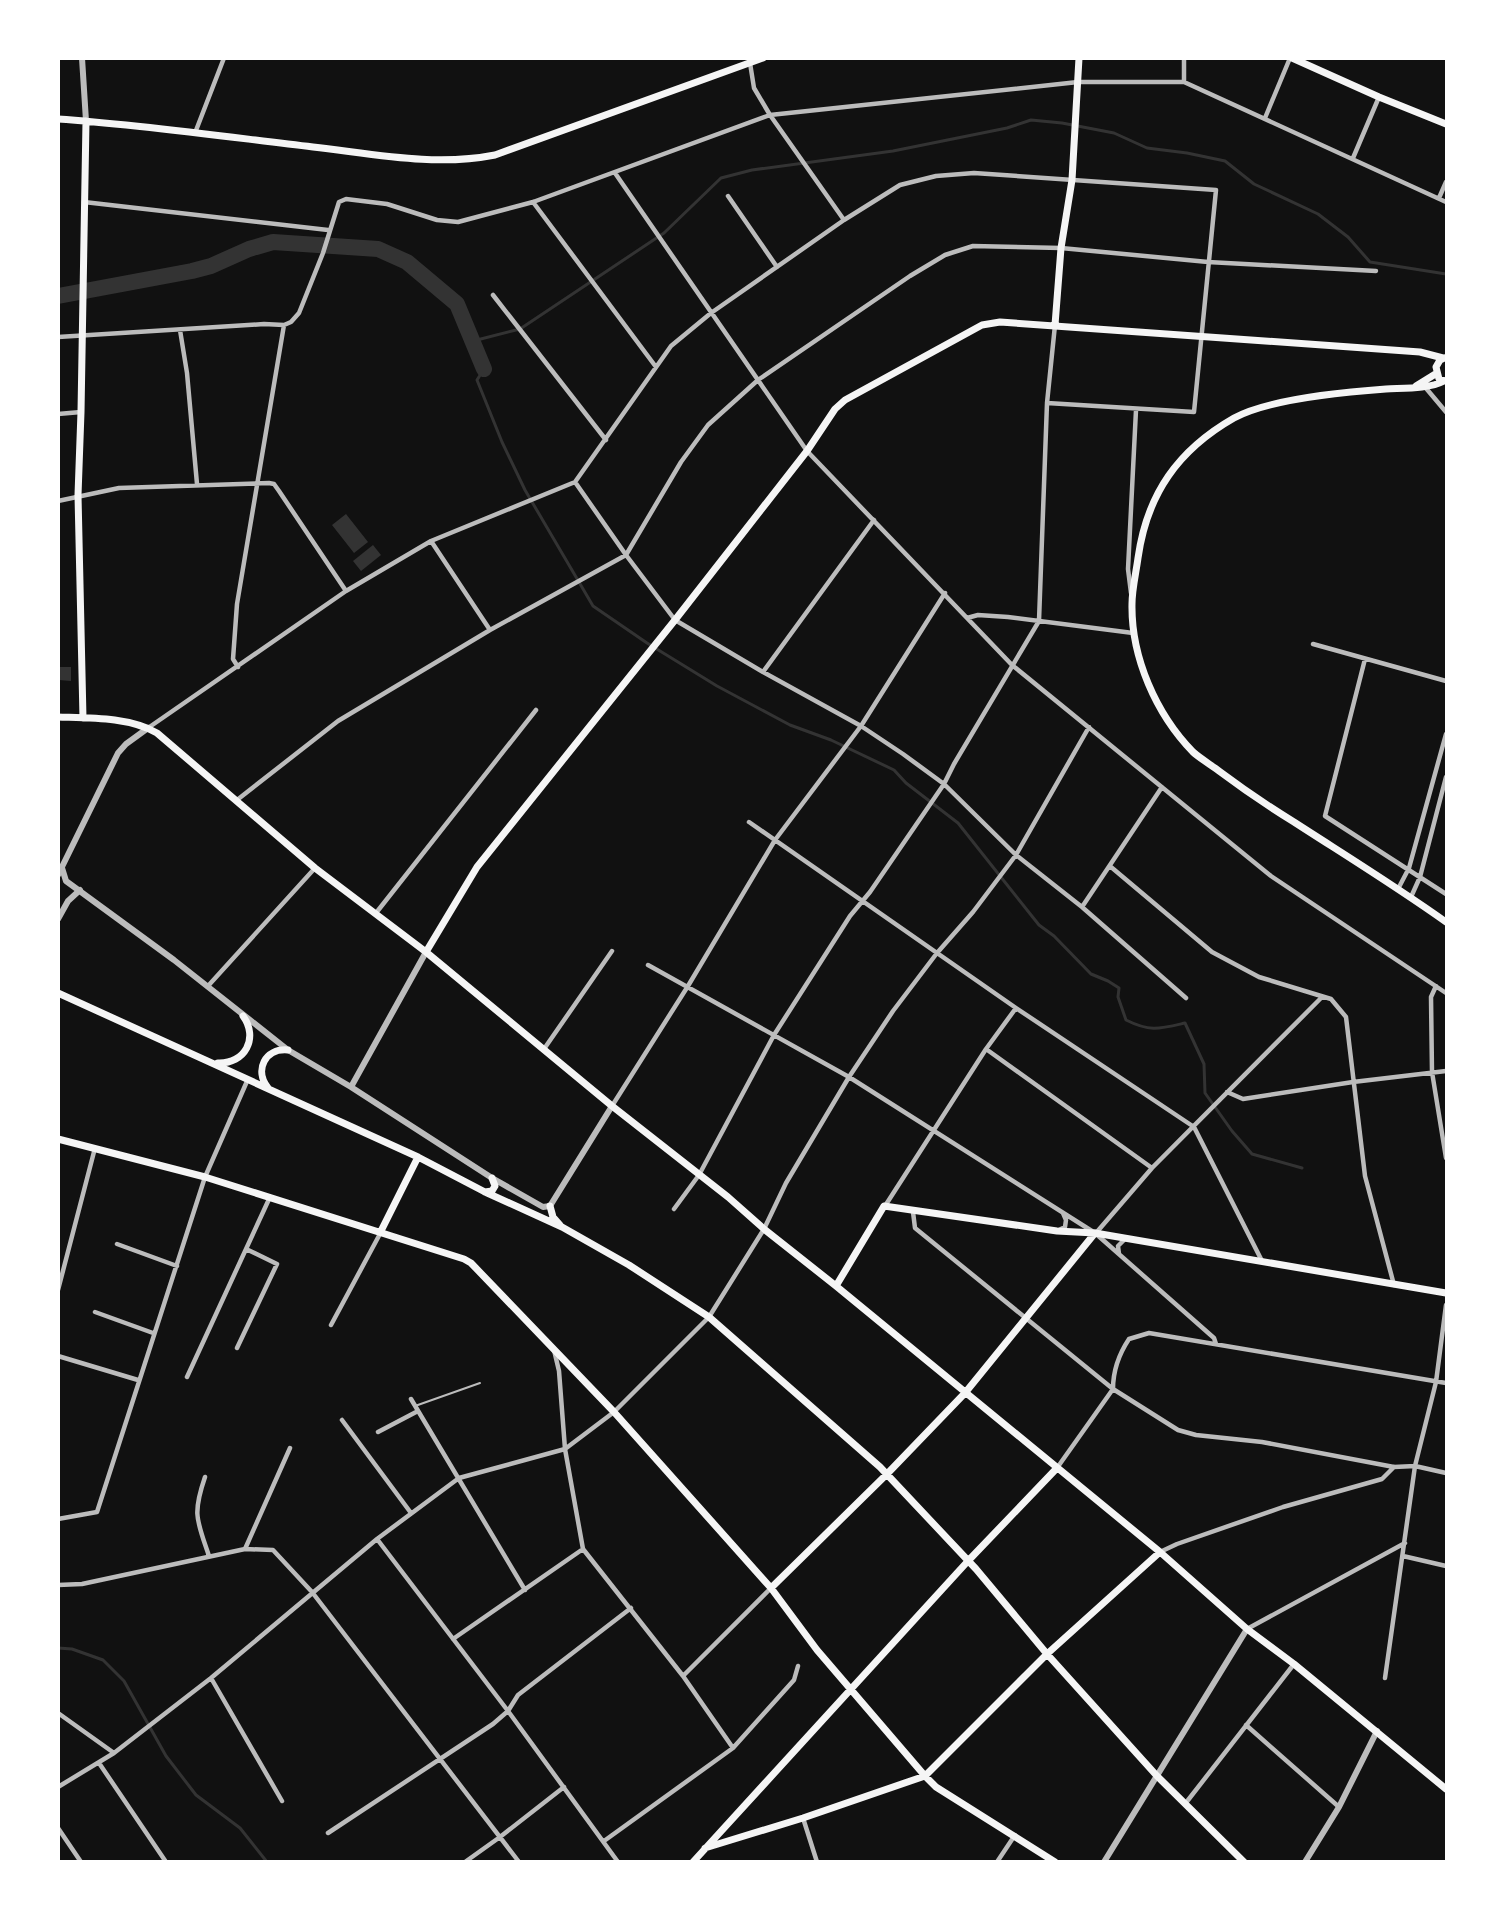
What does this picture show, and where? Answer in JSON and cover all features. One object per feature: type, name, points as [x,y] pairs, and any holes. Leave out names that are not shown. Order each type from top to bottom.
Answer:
[{"type":"main road","points":[[58,119],[195,132],[415,159],[472,160],[495,155],[764,58]]},
{"type":"main road","points":[[1055,325],[1061,248],[1072,180],[1079,58]]},
{"type":"main road","points":[[1291,58],[1446,124]]},
{"type":"main road","points":[[83,718],[78,495],[86,121]]},
{"type":"main road","points":[[426,952],[477,867],[675,620],[807,451],[835,409],[845,400],[982,325],[1000,321],[1420,352],[1445,358]]},
{"type":"main road","points":[[1420,352],[1436,370],[1439,379],[1445,381]]},
{"type":"main road","points":[[1420,385],[1436,370],[1440,360],[1445,358]]},
{"type":"main road","points":[[1445,381],[1434,385],[1364,391],[1273,404],[1237,417],[1208,434],[1182,456],[1163,483],[1148,512],[1141,532],[1132,602],[1133,633],[1149,684],[1166,718],[1194,753],[1251,795],[1411,897],[1446,922]]},
{"type":"main road","points":[[58,717],[128,723],[157,733],[315,868],[426,952],[612,1106],[728,1197],[764,1229],[1160,1552],[1247,1629],[1294,1664],[1446,1789]]},
{"type":"main road","points":[[58,993],[418,1156],[485,1192],[562,1227],[629,1265],[709,1317],[887,1474],[968,1561],[1047,1654],[1157,1776],[1244,1862]]},
{"type":"main road","points":[[213,1063],[231,1062],[243,1055],[247,1049],[251,1036],[243,1016]]},
{"type":"main road","points":[[269,1089],[262,1079],[263,1062],[271,1053],[282,1049],[288,1050]]},
{"type":"main road","points":[[58,1139],[204,1177],[381,1231],[464,1258],[471,1263],[614,1412],[771,1588],[817,1650],[925,1776],[936,1787],[1055,1862]]},
{"type":"main road","points":[[381,1231],[418,1156]]},
{"type":"main road","points":[[485,1192],[494,1189],[495,1183],[492,1178]]},
{"type":"main road","points":[[550,1206],[553,1217],[562,1227]]},
{"type":"main road","points":[[836,1286],[884,1206],[1057,1231],[1095,1233],[1446,1293]]},
{"type":"main road","points":[[771,1588],[887,1474],[965,1393],[1095,1233]]},
{"type":"main road","points":[[693,1862],[968,1561],[1057,1468]]},
{"type":"main road","points":[[705,1848],[804,1818],[925,1776],[1047,1654],[1160,1552]]},
{"type":"main road","points":[[715,1838],[721,1843]]},
{"type":"street","points":[[82,58],[86,121]]},
{"type":"street","points":[[195,132],[225,58]]},
{"type":"street","points":[[1184,58],[1184,82]]},
{"type":"street","points":[[1265,118],[1291,58]]},
{"type":"street","points":[[750,63],[754,88],[770,115],[844,220]]},
{"type":"street","points":[[58,337],[264,324],[284,326],[291,322],[298,313],[323,253],[328,230],[339,202],[346,199],[387,204],[437,220],[458,222],[533,202],[770,115],[1078,82],[1184,82],[1446,201]]},
{"type":"street","points":[[1353,158],[1379,97]]},
{"type":"street","points":[[615,173],[807,451],[1012,665],[1271,876],[1446,993]]},
{"type":"street","points":[[58,875],[118,753],[126,744],[346,591],[431,541],[575,482],[671,346],[777,267],[844,220],[900,185],[936,176],[974,173],[1216,190],[1194,412],[1047,403]]},
{"type":"street","points":[[1439,198],[1446,182]]},
{"type":"street","points":[[728,196],[777,267]]},
{"type":"street","points":[[84,202],[328,230]]},
{"type":"street","points":[[533,202],[656,367]]},
{"type":"street","points":[[237,800],[338,721],[490,630],[626,555],[681,462],[708,425],[758,380],[900,282],[945,255],[973,246],[1061,248],[1208,262],[1376,271]]},
{"type":"street","points":[[493,295],[606,440]]},
{"type":"street","points":[[674,1209],[699,1175],[774,1035],[850,916],[945,784],[954,764],[1039,621],[1047,403],[1055,325]]},
{"type":"street","points":[[238,667],[233,658],[237,604],[284,326]]},
{"type":"street","points":[[180,330],[187,373],[197,484]]},
{"type":"street","points":[[1420,385],[1446,412]]},
{"type":"street","points":[[1132,602],[1128,569],[1136,410]]},
{"type":"street","points":[[58,414],[81,412]]},
{"type":"street","points":[[58,501],[119,488],[256,482],[274,484],[346,591]]},
{"type":"street","points":[[575,482],[675,620],[861,726],[945,784],[1016,855],[1083,907],[1186,998]]},
{"type":"street","points":[[763,672],[874,520]]},
{"type":"street","points":[[431,541],[490,630]]},
{"type":"street","points":[[62,868],[62,882],[80,890],[208,986],[288,1050],[351,1087],[492,1178],[543,1207],[550,1206],[688,986],[775,840],[861,726],[945,593]]},
{"type":"street","points":[[967,618],[978,615],[1133,633]]},
{"type":"street","points":[[1313,644],[1446,681]]},
{"type":"street","points":[[1365,659],[1325,816],[1409,868],[1446,894]]},
{"type":"street","points":[[376,913],[536,710]]},
{"type":"street","points":[[58,1787],[114,1753],[211,1678],[377,1539],[459,1478],[565,1449],[614,1412],[709,1317],[764,1229],[786,1183],[849,1077],[893,1011],[937,952],[973,912],[1016,855],[1089,727]]},
{"type":"street","points":[[1398,889],[1409,868],[1446,734]]},
{"type":"street","points":[[1440,759],[1446,760]]},
{"type":"street","points":[[1411,897],[1420,877],[1446,777]]},
{"type":"street","points":[[1083,907],[1162,787]]},
{"type":"street","points":[[1427,804],[1438,807]]},
{"type":"street","points":[[749,822],[1016,1008],[1194,1127],[1262,1261]]},
{"type":"street","points":[[1416,841],[1428,845]]},
{"type":"street","points":[[1111,867],[1212,952],[1259,977],[1331,999],[1346,1017],[1365,1176],[1394,1285]]},
{"type":"street","points":[[208,986],[315,868]]},
{"type":"street","points":[[58,919],[68,901],[80,890]]},
{"type":"street","points":[[544,1049],[612,951]]},
{"type":"street","points":[[351,1087],[426,952]]},
{"type":"street","points":[[648,965],[849,1077],[1095,1233],[1214,1338],[1216,1344]]},
{"type":"street","points":[[1436,986],[1431,997],[1432,1072],[1446,1158]]},
{"type":"street","points":[[1095,1233],[1152,1168],[1322,997]]},
{"type":"street","points":[[884,1206],[935,1131],[986,1049],[1016,1008]]},
{"type":"street","points":[[986,1049],[1152,1168]]},
{"type":"street","points":[[1227,1092],[1243,1099],[1353,1082],[1446,1071]]},
{"type":"street","points":[[58,1519],[97,1512],[204,1177],[248,1079]]},
{"type":"street","points":[[58,1290],[95,1148]]},
{"type":"street","points":[[188,1377],[270,1197]]},
{"type":"street","points":[[913,1212],[915,1228],[1113,1389],[1178,1430],[1196,1435],[1262,1442],[1394,1467],[1415,1466],[1446,1473]]},
{"type":"street","points":[[1057,1231],[1065,1227],[1066,1220],[1063,1214]]},
{"type":"street","points":[[331,1325],[381,1231]]},
{"type":"street","points":[[1119,1254],[1118,1246],[1126,1238]]},
{"type":"street","points":[[117,1244],[177,1266]]},
{"type":"street","points":[[237,1348],[277,1264],[246,1249]]},
{"type":"street","points":[[1385,1678],[1415,1466],[1436,1382],[1446,1305]]},
{"type":"street","points":[[95,1312],[153,1333]]},
{"type":"street","points":[[1057,1468],[1113,1389],[1113,1378],[1120,1354],[1129,1339],[1149,1333],[1446,1383]]},
{"type":"street","points":[[553,1347],[559,1371],[565,1449],[584,1549],[683,1676],[733,1748]]},
{"type":"street","points":[[58,1356],[138,1380]]},
{"type":"street","points":[[559,1371],[562,1366],[570,1365]]},
{"type":"street","points":[[411,1399],[525,1590]]},
{"type":"street","points":[[378,1432],[416,1408]]},
{"type":"street","points":[[342,1420],[411,1513]]},
{"type":"street","points":[[245,1549],[290,1448]]},
{"type":"street","points":[[1160,1552],[1283,1507],[1382,1479],[1394,1467]]},
{"type":"street","points":[[205,1477],[197,1500],[196,1518],[209,1556]]},
{"type":"street","points":[[377,1539],[508,1710],[618,1862]]},
{"type":"street","points":[[1104,1862],[1247,1629],[1405,1543]]},
{"type":"street","points":[[58,1585],[82,1584],[245,1549],[273,1550],[312,1592],[519,1862]]},
{"type":"street","points":[[453,1639],[584,1549]]},
{"type":"street","points":[[1403,1556],[1446,1566]]},
{"type":"street","points":[[683,1676],[771,1588]]},
{"type":"street","points":[[328,1833],[493,1724],[508,1710],[518,1695],[631,1608]]},
{"type":"street","points":[[1185,1804],[1294,1664]]},
{"type":"street","points":[[604,1841],[733,1748],[794,1680],[798,1666]]},
{"type":"street","points":[[211,1678],[282,1801]]},
{"type":"street","points":[[58,1713],[114,1753]]},
{"type":"street","points":[[1246,1725],[1339,1807]]},
{"type":"street","points":[[1305,1862],[1339,1807],[1377,1731]]},
{"type":"street","points":[[99,1763],[166,1862]]},
{"type":"street","points":[[465,1862],[500,1838],[564,1786]]},
{"type":"street","points":[[804,1818],[817,1862]]},
{"type":"street","points":[[58,1828],[81,1862]]},
{"type":"street","points":[[997,1862],[1015,1835]]},
{"type":"lane","points":[[416,1408],[480,1383]]},
{"type":"shaded area","points":[[346,514],[368,542],[354,553],[332,525]]},
{"type":"shaded area","points":[[373,545],[381,555],[361,571],[353,561]]},
{"type":"shaded area","points":[[59,667],[71,667],[71,681],[59,680]]},
{"type":"waterway","points":[[473,341],[520,329],[664,233],[721,178],[752,170],[893,151],[1007,128],[1031,120],[1062,123],[1114,133],[1147,148],[1225,161],[1254,184],[1318,214],[1348,237],[1370,262],[1446,274]]},
{"type":"waterway","points":[[58,296],[192,271],[273,242],[378,249],[407,262],[457,304],[484,369]]},
{"type":"waterway","points":[[484,369],[477,380],[502,442],[525,490],[593,606],[647,643],[717,686],[790,725],[831,740],[894,770],[906,783],[958,823],[1039,925],[1054,936],[1091,974],[1119,988],[1118,997],[1126,1020],[1148,1028],[1185,1023],[1204,1064],[1205,1093],[1232,1131],[1252,1154],[1302,1168]]},
{"type":"waterway","points":[[58,1648],[72,1649],[103,1660],[124,1681],[166,1756],[196,1795],[240,1828],[267,1862]]}]
